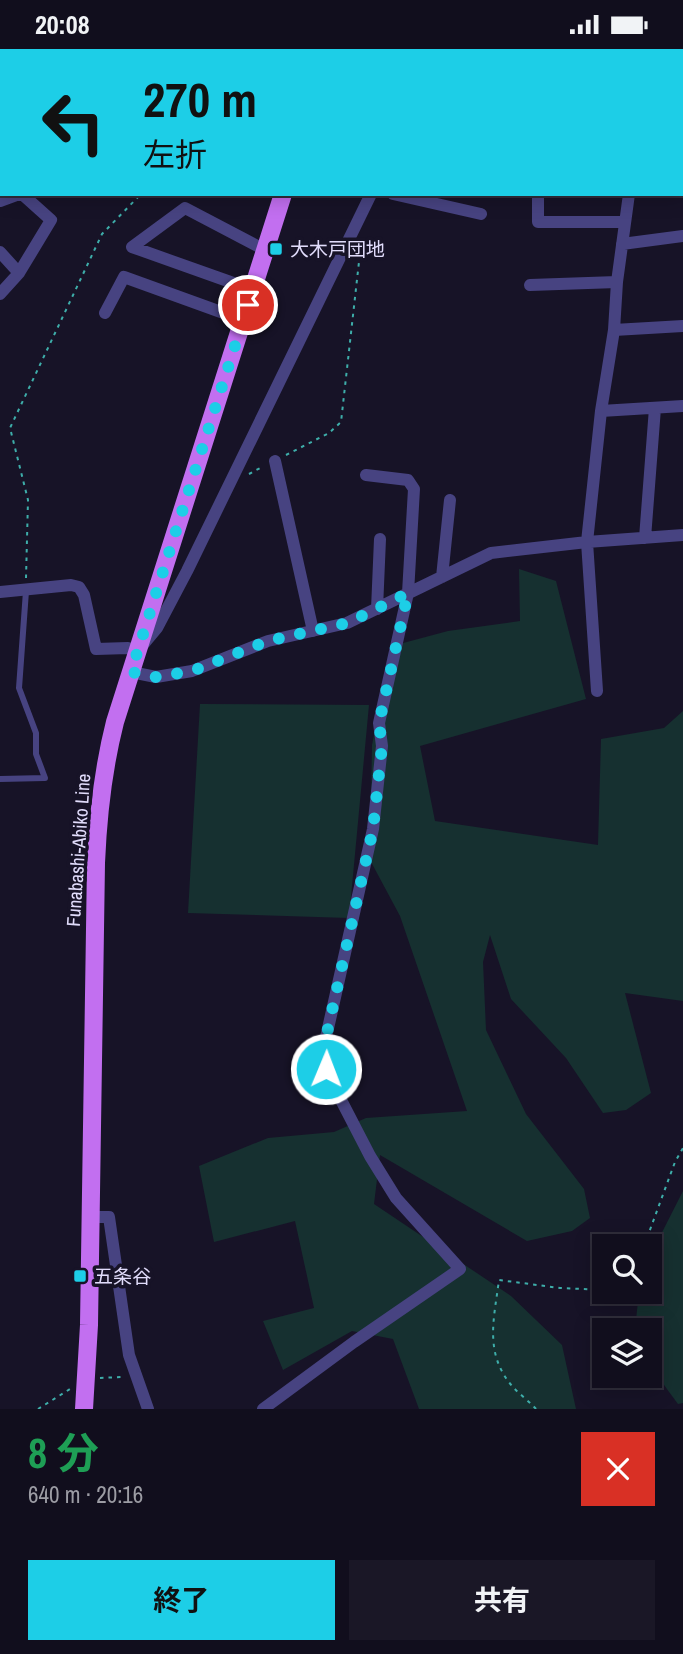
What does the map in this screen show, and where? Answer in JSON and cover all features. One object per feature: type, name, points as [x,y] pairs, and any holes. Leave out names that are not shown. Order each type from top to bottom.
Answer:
[{"type":"main road","name":"Funabashi-Abiko Line","points":[[84,1409],[89,1325],[94,925],[98,811],[106,757],[283,196]]},
{"type":"street","points":[[0,294],[19,272],[51,220],[23,196]]},
{"type":"street","points":[[0,592],[71,585],[79,587],[84,596],[96,649],[128,647],[137,652],[157,628],[370,196]]},
{"type":"street","points":[[402,196],[481,214]]},
{"type":"street","points":[[538,196],[538,222],[625,222]]},
{"type":"street","points":[[597,691],[587,542],[629,196]]},
{"type":"street","points":[[253,290],[132,247],[185,208],[265,250]]},
{"type":"street","points":[[622,244],[683,236]]},
{"type":"street","points":[[0,252],[19,272]]},
{"type":"street","points":[[105,313],[124,277],[243,320]]},
{"type":"street","points":[[530,285],[617,282]]},
{"type":"street","points":[[614,330],[683,326]]},
{"type":"street","points":[[601,411],[683,406]]},
{"type":"street","points":[[645,538],[655,408]]},
{"type":"street","points":[[275,461],[313,631]]},
{"type":"street","points":[[263,1409],[460,1269],[396,1198],[370,1156],[326,1069],[322,1055],[373,829],[382,746],[379,723],[408,593],[414,489],[408,480],[366,475]]},
{"type":"street","points":[[442,577],[450,500]]},
{"type":"street","points":[[131,672],[156,677],[192,671],[268,641],[348,623],[491,554],[587,542],[683,535]]},
{"type":"street","points":[[377,608],[380,539]]},
{"type":"street","points":[[90,1217],[109,1217],[129,1355],[148,1409]]},
{"type":"lane","points":[[0,779],[45,778],[36,754],[36,733],[19,688],[26,591]]},
{"type":"path","points":[[26,591],[28,500],[10,428],[102,234],[139,196]]},
{"type":"path","points":[[229,485],[330,433],[341,422],[361,246]]},
{"type":"path","points":[[648,1234],[674,1162],[683,1148]]},
{"type":"path","points":[[536,1409],[512,1386],[499,1366],[491,1339],[499,1280],[560,1289],[592,1290]]},
{"type":"green space","points":[[519,569],[556,581],[586,699],[420,746],[435,821],[598,845],[601,739],[664,728],[683,711],[683,1001],[625,993],[651,1093],[626,1110],[603,1113],[566,1058],[511,999],[490,935],[483,962],[486,1030],[526,1114],[584,1189],[590,1218],[572,1231],[527,1241],[380,1155],[374,1204],[511,1296],[562,1345],[576,1409],[419,1409],[393,1339],[352,1331],[283,1370],[263,1321],[314,1308],[295,1221],[214,1242],[199,1166],[268,1138],[334,1132],[366,1118],[467,1111],[400,916],[370,860],[372,745],[392,646],[448,631],[520,621]]},
{"type":"green space","points":[[200,704],[369,705],[349,918],[188,913]]},
{"type":"green space","points":[[683,1191],[683,1403],[678,1404],[662,1381],[662,1318],[636,1318],[638,1304],[662,1304],[661,1234]]},
{"type":"place","name":"大木戸団地","points":[[276,249]]},
{"type":"place","name":"五条谷","points":[[80,1276]]},
{"type":"route","points":[[248,305],[131,672],[156,677],[192,671],[268,641],[348,623],[408,593],[379,723],[382,746],[373,829],[322,1055],[326,1069]]}]
